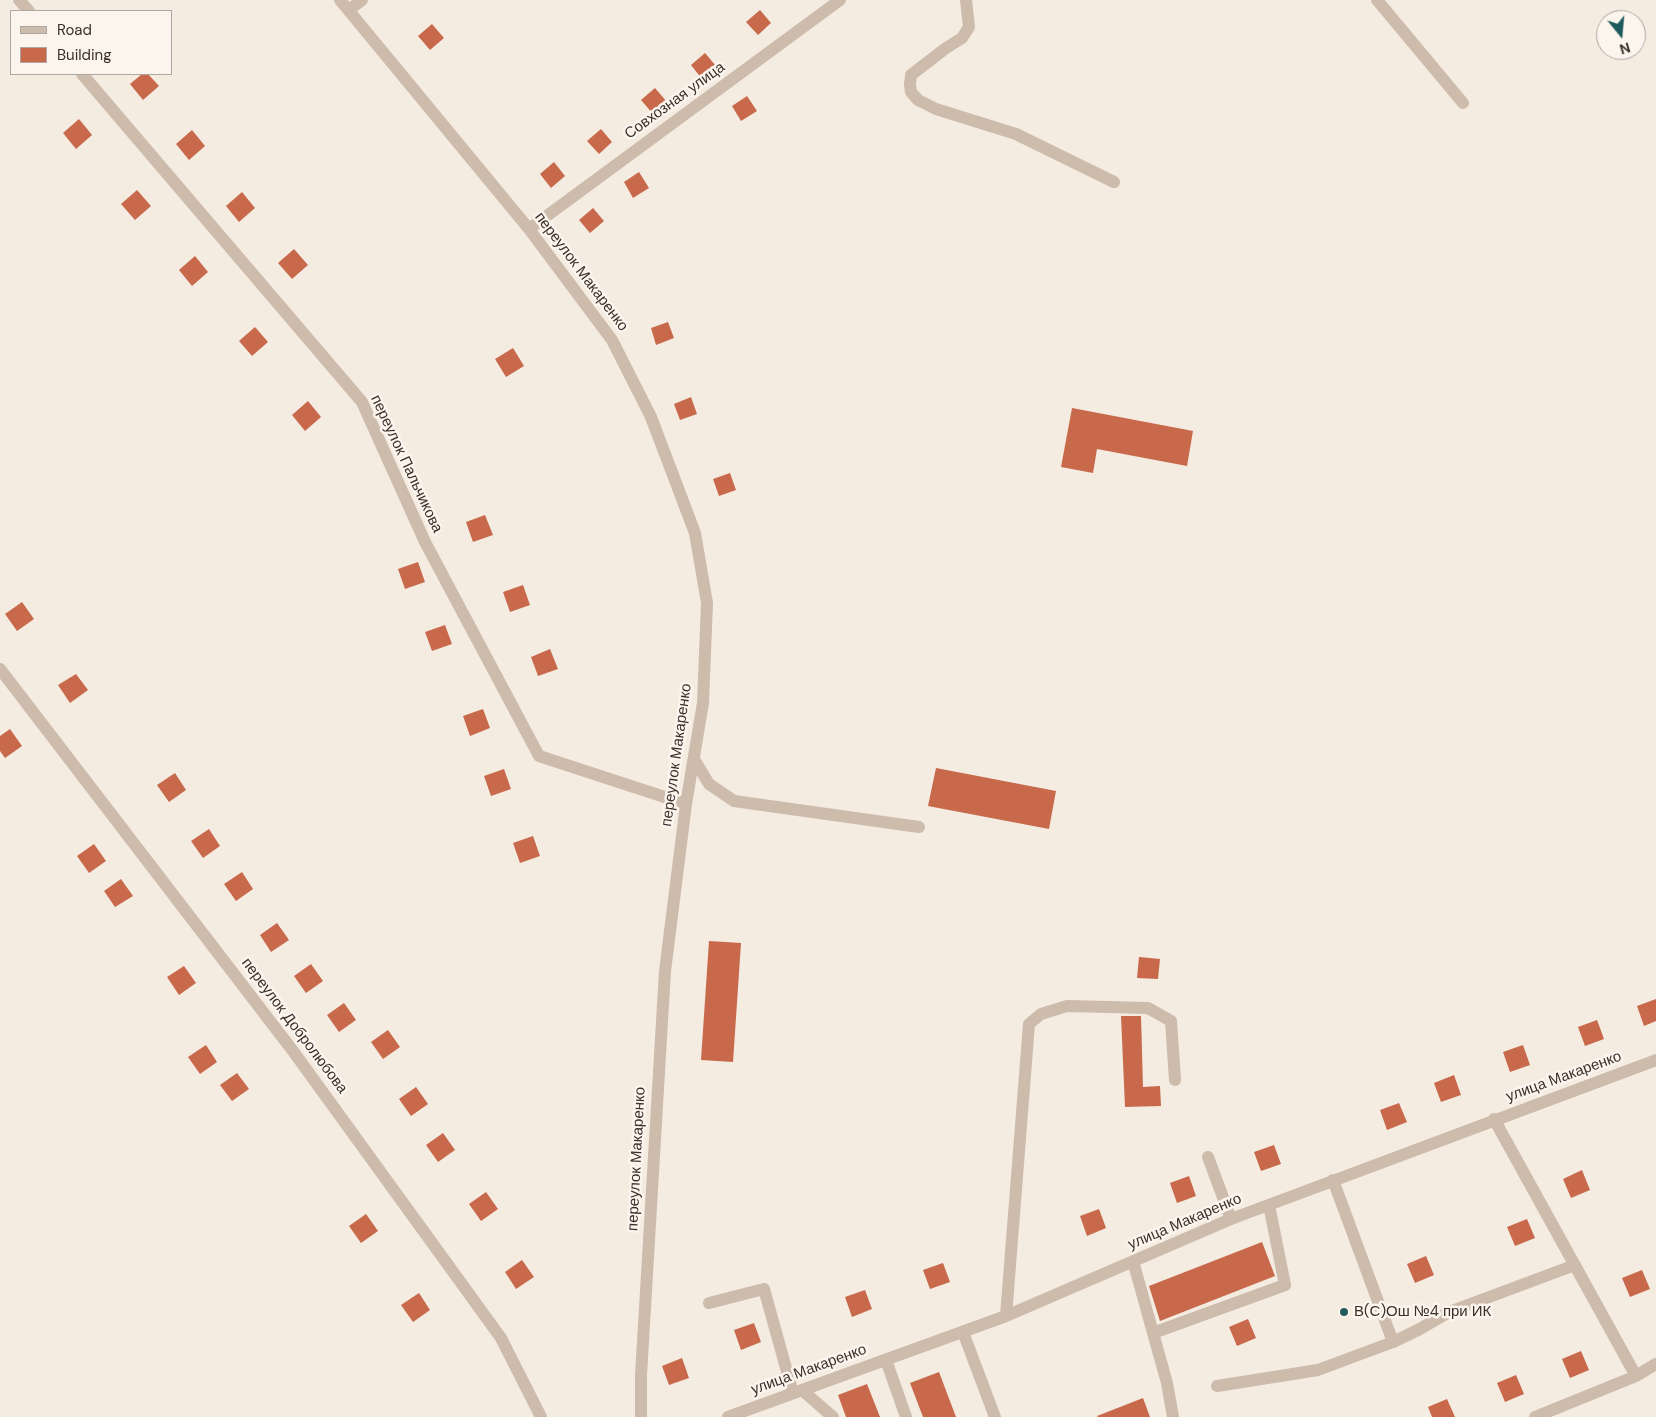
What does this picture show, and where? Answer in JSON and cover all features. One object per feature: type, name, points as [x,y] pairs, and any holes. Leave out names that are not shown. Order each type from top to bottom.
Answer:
[{"type":"street","points":[[19,0],[28,10]]},
{"type":"street","name":"переулок Макаренко","points":[[340,0],[529,229],[612,340],[652,417],[695,533],[707,603],[703,703],[686,804],[664,971],[641,1375],[641,1417]]},
{"type":"street","points":[[349,10],[362,0]]},
{"type":"street","name":"Совхозная улица","points":[[529,229],[840,0]]},
{"type":"street","points":[[966,0],[969,27],[962,38],[911,75],[911,92],[918,100],[936,109],[1016,134],[1114,182]]},
{"type":"street","points":[[1377,0],[1463,103]]},
{"type":"street","name":"переулок Пальчикова","points":[[83,75],[362,402],[425,542],[539,756],[686,804]]},
{"type":"street","name":"переулок Добролюбова","points":[[0,669],[316,1082],[501,1338],[541,1417]]},
{"type":"street","points":[[694,758],[709,784],[734,802],[919,826]]},
{"type":"street","points":[[1006,1316],[1029,1024],[1040,1014],[1067,1006],[1148,1008],[1171,1021],[1175,1080]]},
{"type":"street","name":"улица Макаренко","points":[[728,1417],[1006,1316],[1269,1204],[1656,1060]]},
{"type":"street","points":[[1494,1119],[1636,1376]]},
{"type":"street","points":[[1208,1157],[1231,1219]]},
{"type":"street","points":[[1333,1180],[1393,1342]]},
{"type":"street","points":[[1152,1333],[1285,1285],[1269,1204]]},
{"type":"street","points":[[1132,1262],[1167,1383],[1173,1417]]},
{"type":"street","points":[[1217,1386],[1318,1370],[1393,1342],[1449,1312],[1575,1265]]},
{"type":"street","points":[[709,1303],[764,1289],[798,1392],[834,1417]]},
{"type":"street","points":[[963,1332],[995,1417]]},
{"type":"street","points":[[886,1360],[906,1417]]},
{"type":"street","points":[[1535,1417],[1636,1376],[1656,1364]]},
{"type":"building","points":[[760,10],[771,23],[758,35],[746,22]]},
{"type":"building","points":[[432,24],[444,38],[430,50],[418,36]]},
{"type":"building","points":[[705,53],[716,66],[702,79],[691,65]]},
{"type":"building","points":[[141,75],[149,75],[159,86],[143,100],[130,84]]},
{"type":"building","points":[[655,88],[667,102],[653,114],[641,100]]},
{"type":"building","points":[[747,96],[757,111],[741,121],[732,106]]},
{"type":"building","points":[[79,119],[92,135],[76,149],[63,133]]},
{"type":"building","points":[[601,129],[612,142],[599,154],[587,141]]},
{"type":"building","points":[[192,130],[205,146],[189,160],[176,144]]},
{"type":"building","points":[[554,162],[565,176],[551,188],[540,174]]},
{"type":"building","points":[[639,172],[649,188],[633,198],[624,182]]},
{"type":"building","points":[[137,190],[151,206],[135,220],[121,204]]},
{"type":"building","points":[[242,192],[255,208],[239,222],[226,206]]},
{"type":"building","points":[[593,208],[604,221],[590,233],[579,220]]},
{"type":"building","points":[[294,249],[308,265],[292,279],[278,263]]},
{"type":"building","points":[[195,256],[208,272],[192,286],[179,270]]},
{"type":"building","points":[[668,322],[674,338],[656,345],[651,328]]},
{"type":"building","points":[[255,327],[268,342],[252,356],[239,341]]},
{"type":"building","points":[[513,348],[524,366],[506,377],[495,359]]},
{"type":"building","points":[[691,397],[697,414],[680,420],[674,404]]},
{"type":"building","points":[[308,401],[321,417],[305,431],[292,415]]},
{"type":"building","points":[[1072,408],[1193,431],[1187,466],[1097,449],[1093,473],[1061,467]]},
{"type":"building","points":[[730,473],[736,490],[719,496],[713,479]]},
{"type":"building","points":[[485,515],[493,535],[473,542],[466,522]]},
{"type":"building","points":[[418,562],[425,582],[405,589],[398,569]]},
{"type":"building","points":[[523,585],[530,605],[510,612],[503,592]]},
{"type":"building","points":[[22,602],[34,619],[17,631],[5,614]]},
{"type":"building","points":[[445,625],[452,644],[432,651],[425,632]]},
{"type":"building","points":[[550,649],[558,669],[538,676],[531,657]]},
{"type":"building","points":[[76,674],[88,690],[70,703],[58,685]]},
{"type":"building","points":[[483,709],[490,728],[470,736],[463,716]]},
{"type":"building","points":[[10,729],[22,746],[5,758],[0,751],[0,736]]},
{"type":"building","points":[[936,768],[1056,791],[1049,829],[928,806]]},
{"type":"building","points":[[504,769],[511,789],[491,796],[484,776]]},
{"type":"building","points":[[175,773],[186,790],[169,802],[157,785]]},
{"type":"building","points":[[209,829],[220,846],[203,858],[191,841]]},
{"type":"building","points":[[533,836],[540,856],[520,863],[513,843]]},
{"type":"building","points":[[94,844],[106,861],[89,873],[77,856]]},
{"type":"building","points":[[242,872],[253,889],[236,901],[224,884]]},
{"type":"building","points":[[121,879],[133,896],[115,907],[104,891]]},
{"type":"building","points":[[277,923],[289,940],[271,952],[260,935]]},
{"type":"building","points":[[709,941],[741,943],[733,1062],[701,1060]]},
{"type":"building","points":[[1139,957],[1160,959],[1158,979],[1137,978]]},
{"type":"building","points":[[311,964],[323,981],[306,993],[294,976]]},
{"type":"building","points":[[184,966],[196,983],[179,995],[167,977]]},
{"type":"building","points":[[1656,999],[1656,1021],[1644,1026],[1637,1006]]},
{"type":"building","points":[[344,1003],[356,1020],[339,1032],[327,1015]]},
{"type":"building","points":[[1121,1016],[1141,1016],[1143,1087],[1160,1086],[1161,1106],[1125,1107]]},
{"type":"building","points":[[1597,1020],[1604,1039],[1585,1046],[1578,1027]]},
{"type":"building","points":[[388,1030],[400,1047],[383,1059],[371,1042]]},
{"type":"building","points":[[206,1045],[217,1062],[200,1074],[188,1057]]},
{"type":"building","points":[[1523,1045],[1530,1065],[1510,1072],[1503,1052]]},
{"type":"building","points":[[237,1073],[249,1089],[232,1101],[220,1085]]},
{"type":"building","points":[[1454,1075],[1461,1095],[1441,1102],[1434,1083]]},
{"type":"building","points":[[416,1087],[428,1104],[411,1116],[399,1099]]},
{"type":"building","points":[[1399,1103],[1407,1122],[1387,1130],[1380,1110]]},
{"type":"building","points":[[443,1133],[455,1150],[438,1162],[426,1145]]},
{"type":"building","points":[[1274,1145],[1281,1164],[1261,1171],[1254,1152]]},
{"type":"building","points":[[1582,1170],[1590,1190],[1571,1198],[1563,1179]]},
{"type":"building","points":[[1189,1176],[1196,1196],[1177,1203],[1170,1183]]},
{"type":"building","points":[[486,1192],[498,1209],[481,1221],[469,1204]]},
{"type":"building","points":[[1099,1209],[1106,1228],[1087,1236],[1080,1216]]},
{"type":"building","points":[[366,1214],[378,1231],[361,1243],[349,1226]]},
{"type":"building","points":[[1527,1219],[1535,1238],[1515,1246],[1507,1227]]},
{"type":"building","points":[[1262,1242],[1275,1276],[1160,1321],[1149,1286]]},
{"type":"building","points":[[1426,1256],[1434,1275],[1415,1283],[1407,1264]]},
{"type":"building","points":[[522,1260],[534,1277],[516,1289],[505,1272]]},
{"type":"building","points":[[943,1263],[950,1282],[930,1289],[923,1270]]},
{"type":"building","points":[[1642,1270],[1650,1289],[1630,1297],[1622,1278]]},
{"type":"building","points":[[865,1290],[872,1309],[852,1317],[845,1297]]},
{"type":"building","points":[[419,1293],[430,1310],[413,1322],[401,1305]]},
{"type":"building","points":[[1248,1319],[1256,1338],[1237,1346],[1229,1327]]},
{"type":"building","points":[[754,1323],[761,1342],[741,1350],[734,1330]]},
{"type":"building","points":[[1581,1351],[1589,1370],[1570,1378],[1562,1359]]},
{"type":"building","points":[[682,1358],[689,1378],[669,1385],[662,1366]]},
{"type":"building","points":[[939,1372],[956,1417],[923,1417],[910,1383]]},
{"type":"building","points":[[1516,1375],[1524,1394],[1505,1402],[1497,1383]]},
{"type":"building","points":[[867,1384],[880,1417],[846,1417],[838,1395]]},
{"type":"building","points":[[1143,1398],[1150,1417],[1097,1416]]},
{"type":"building","points":[[1447,1399],[1455,1417],[1432,1417],[1428,1407]]},
{"type":"place","name":"В(С)Ош №4 при ИК","points":[[1344,1312]]}]
